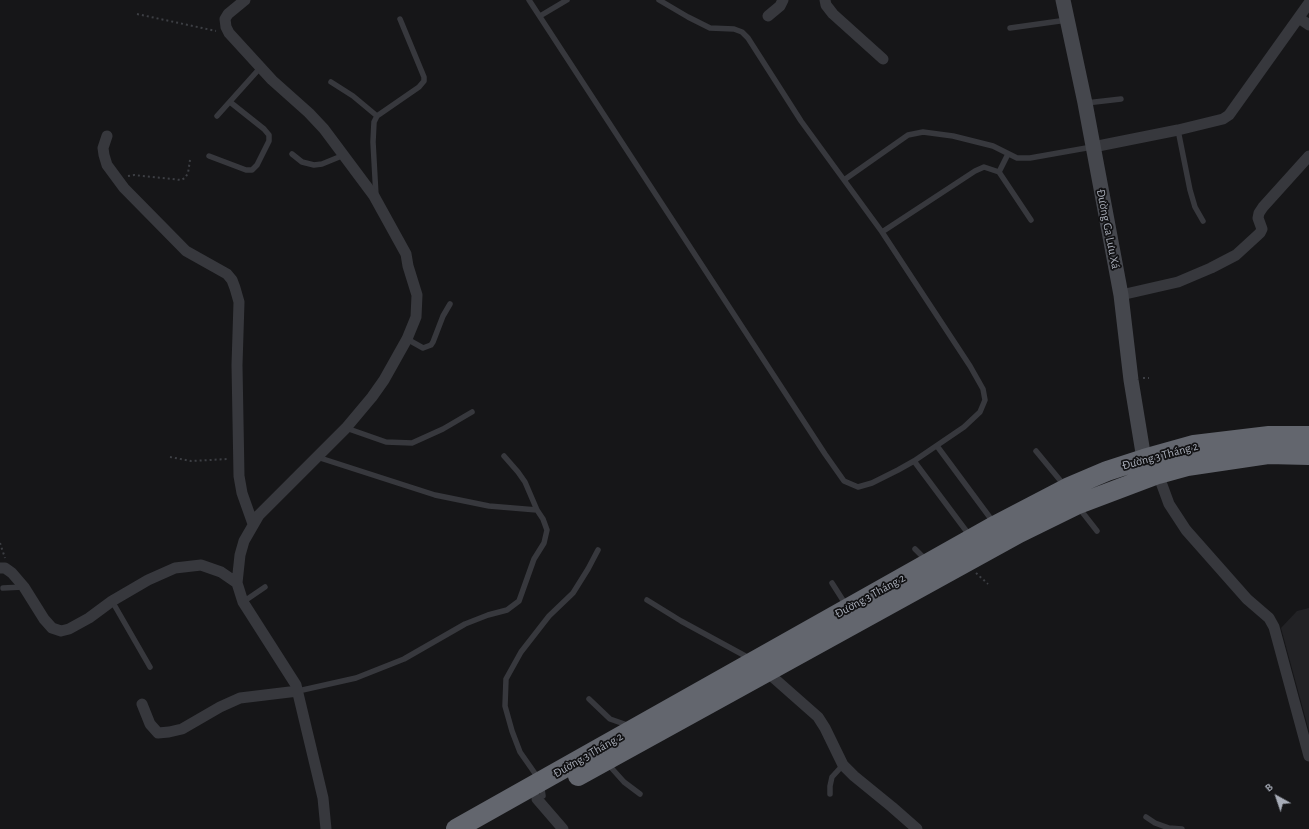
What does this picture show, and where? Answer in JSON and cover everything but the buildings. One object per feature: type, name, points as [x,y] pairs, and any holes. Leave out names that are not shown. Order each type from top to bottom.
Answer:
[{"type":"highway","name":"Đường 3 Tháng 2","points":[[484,829],[636,728],[761,667],[1019,533],[1107,471],[1153,462],[1194,445],[1269,436],[1309,436]]},
{"type":"highway","name":"Đường 3 Tháng 2","points":[[1153,462],[1188,466],[1268,454],[1309,455]]},
{"type":"highway","name":"Đường 3 Tháng 2","points":[[456,829],[540,793],[606,761],[761,667],[849,608],[996,525],[1071,496]]},
{"type":"street","points":[[245,0],[228,14],[226,19],[226,27],[229,33],[260,68],[324,129],[344,155],[376,200],[406,254],[417,295],[416,317],[407,339],[384,380],[346,428],[259,515],[244,541],[240,554],[237,583],[243,602],[296,685],[298,691],[323,798],[326,829]]},
{"type":"street","points":[[768,16],[780,6],[784,0]]},
{"type":"street","points":[[825,0],[826,5],[833,14],[883,59]]},
{"type":"street","name":"Đường Ga Lưu Xá","points":[[1064,0],[1121,295],[1131,380],[1153,462]]},
{"type":"street","points":[[1092,147],[1178,130],[1223,119],[1229,115],[1309,3]]},
{"type":"street","points":[[1299,18],[1309,25]]},
{"type":"street","points":[[107,136],[103,148],[104,155],[107,165],[118,180],[186,251],[227,274],[232,280],[239,302],[236,365],[240,485],[253,524]]},
{"type":"street","points":[[1121,295],[1178,282],[1211,268],[1236,255],[1260,233],[1262,229],[1258,218],[1263,207],[1309,156]]},
{"type":"street","points":[[1153,462],[1169,504],[1186,530],[1247,599],[1269,618],[1274,627],[1309,756]]},
{"type":"street","points":[[0,568],[9,570],[12,573],[24,587],[52,628],[61,631],[69,629],[89,618],[112,601],[148,580],[174,568],[201,565],[221,572],[237,583]]},
{"type":"street","points":[[761,667],[818,717],[843,765],[917,829]]},
{"type":"street","points":[[142,704],[150,724],[158,733],[169,732],[182,728],[240,698],[298,691]]},
{"type":"street","points":[[540,793],[563,829]]},
{"type":"lane","points":[[529,0],[844,481],[858,487],[872,483],[914,461],[964,427],[980,412],[985,400],[983,390],[970,366],[882,232],[801,121],[748,38],[742,32],[734,29],[710,28],[700,24],[659,0]]},
{"type":"lane","points":[[540,16],[566,0]]},
{"type":"lane","points":[[376,200],[373,127],[378,116],[418,88],[424,81],[424,77],[400,19]]},
{"type":"lane","points":[[1010,28],[1067,20]]},
{"type":"lane","points":[[217,116],[260,68]]},
{"type":"lane","points":[[331,82],[353,96],[378,116]]},
{"type":"lane","points":[[1085,103],[1121,99]]},
{"type":"lane","points":[[209,156],[246,170],[252,170],[257,165],[269,141],[269,136],[264,129],[230,102]]},
{"type":"lane","points":[[1178,130],[1190,190],[1203,221]]},
{"type":"lane","points":[[844,180],[908,135],[923,132],[953,136],[993,146],[1017,158],[1030,158],[1092,147]]},
{"type":"lane","points":[[292,154],[302,162],[314,165],[322,164],[344,155]]},
{"type":"lane","points":[[999,172],[1008,154]]},
{"type":"lane","points":[[882,232],[975,171],[984,167],[999,172],[1031,220]]},
{"type":"lane","points":[[407,339],[423,348],[431,346],[443,316],[450,304]]},
{"type":"lane","points":[[346,428],[386,442],[412,443],[443,429],[472,412]]},
{"type":"lane","points":[[937,446],[996,525]]},
{"type":"lane","points":[[1036,451],[1097,532]]},
{"type":"lane","points":[[317,456],[435,495],[489,506],[537,510]]},
{"type":"lane","points":[[298,691],[356,678],[404,658],[465,624],[488,615],[508,610],[519,601],[534,559],[544,543],[547,530],[525,482],[504,456]]},
{"type":"lane","points":[[914,461],[972,538]]},
{"type":"lane","points":[[916,549],[929,563]]},
{"type":"lane","points":[[540,793],[520,752],[512,731],[505,706],[506,679],[526,646],[549,616],[573,593],[598,550]]},
{"type":"lane","points":[[832,583],[849,608]]},
{"type":"lane","points":[[3,588],[24,587]]},
{"type":"lane","points":[[243,602],[265,587]]},
{"type":"lane","points":[[647,600],[761,667]]},
{"type":"lane","points":[[112,601],[150,667]]},
{"type":"lane","points":[[589,700],[610,719],[636,728]]},
{"type":"lane","points":[[606,761],[624,782],[640,794]]},
{"type":"lane","points":[[830,794],[832,777],[843,765]]},
{"type":"lane","points":[[1146,817],[1155,823],[1169,828],[1182,829]]},
{"type":"path","points":[[137,14],[229,33]]},
{"type":"path","points":[[118,180],[134,175],[181,180],[185,178],[188,173],[190,160]]},
{"type":"path","points":[[170,457],[191,461],[238,458]]},
{"type":"shaded area","points":[[1309,608],[1309,731],[1281,628],[1297,611]]}]
